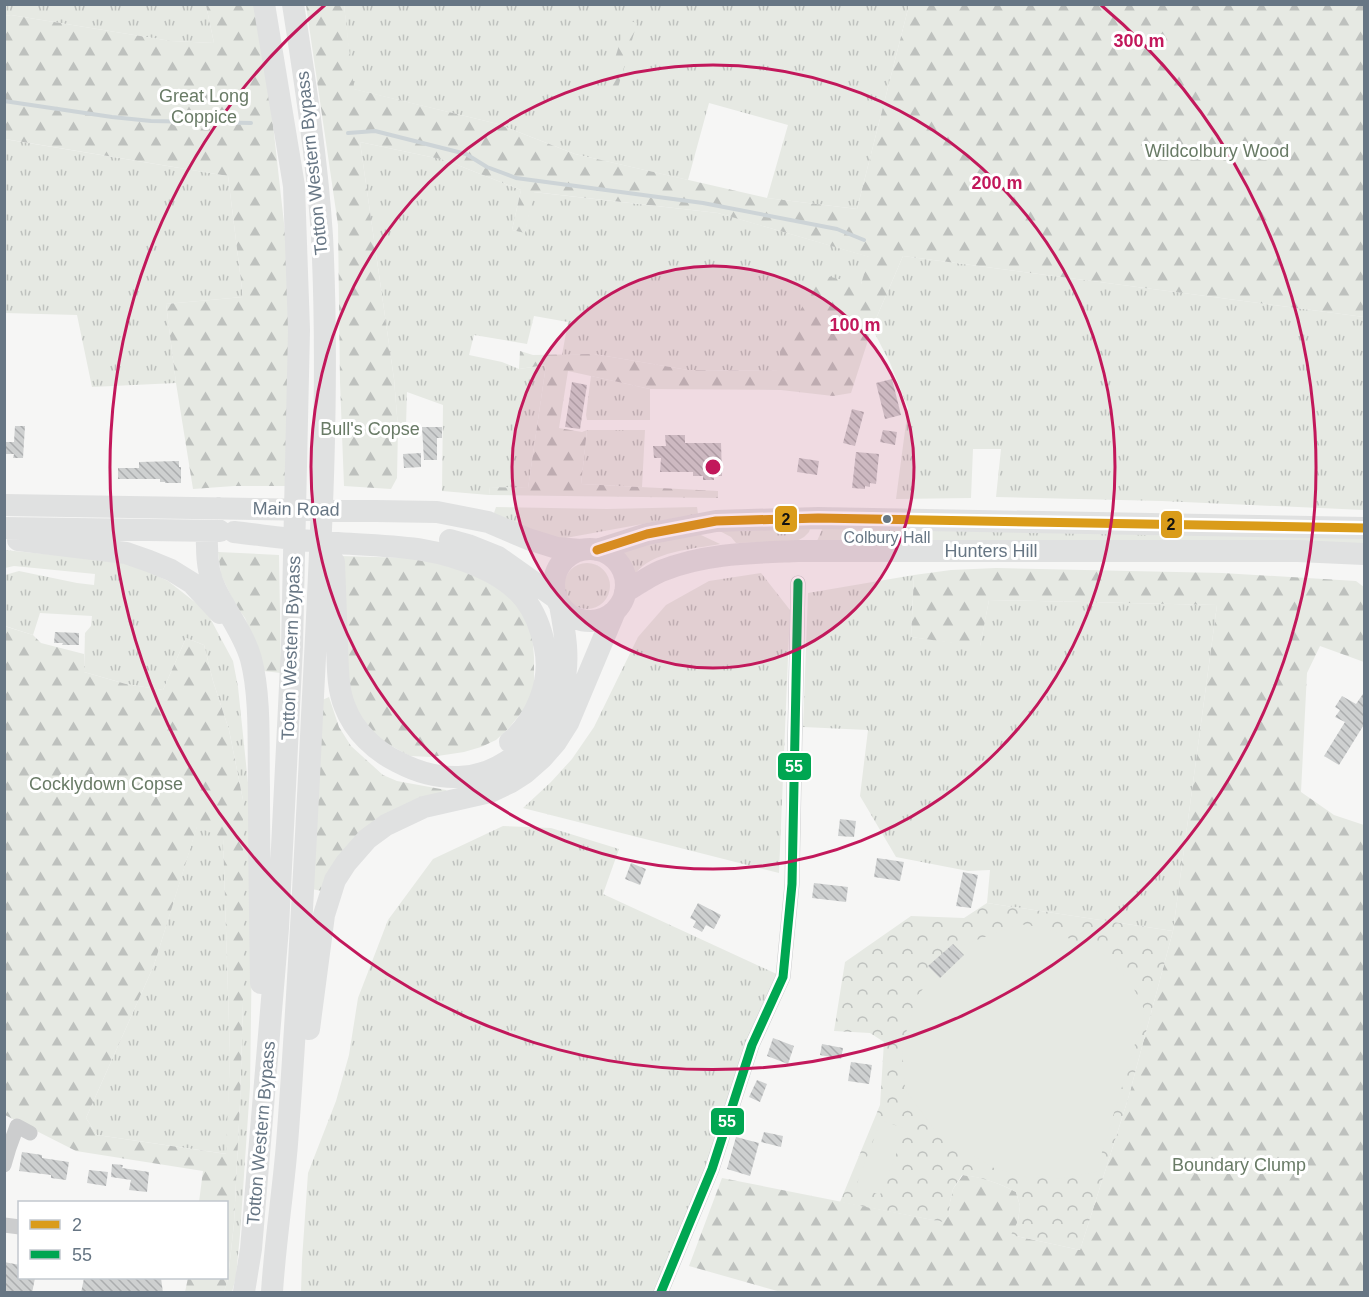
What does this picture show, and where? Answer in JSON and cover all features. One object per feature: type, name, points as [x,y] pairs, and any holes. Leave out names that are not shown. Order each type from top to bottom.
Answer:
[{"type":"main road","name":"Totton Western Bypass","points":[[244,1293],[251,1249],[262,1132],[278,928],[292,646],[299,330],[294,186],[264,4]]},
{"type":"main road","name":"Totton Western Bypass","points":[[272,1293],[286,1146],[302,927],[321,556],[324,390],[323,278],[318,186],[292,4]]},
{"type":"main road","points":[[286,1146],[302,1083],[324,915],[335,880],[367,839],[387,825],[424,807],[490,792],[525,773],[542,758],[568,723],[620,601],[626,581],[616,561],[608,554],[589,550],[572,554],[558,568],[554,588],[567,654],[563,688],[544,727],[519,753],[492,769],[461,777],[443,777],[421,773],[375,748],[364,737],[346,710],[338,675],[334,554],[324,390]]},
{"type":"main road","name":"Main Road","points":[[4,505],[437,512],[489,522],[528,539],[557,548],[589,550]]},
{"type":"main road","points":[[227,508],[213,515],[207,530],[207,544],[209,571],[215,590],[240,633],[251,659],[256,696],[262,1132]]},
{"type":"main road","name":"Hunters Hill","points":[[589,550],[647,534],[716,520],[818,518],[1365,528]]},
{"type":"main road","name":"Main Road","points":[[4,528],[207,530],[385,540],[413,533],[443,538],[498,557],[558,602]]},
{"type":"main road","points":[[4,539],[126,553],[171,570],[192,583],[210,602],[230,625],[251,659]]},
{"type":"main road","points":[[385,540],[407,547],[443,553],[505,580],[518,590],[537,620],[547,666],[542,697],[534,711],[513,740],[497,752],[470,763],[447,766],[425,767],[399,762]]},
{"type":"main road","name":"Hunters Hill","points":[[620,601],[659,571],[687,562],[730,555],[798,551],[1298,551],[1365,554]]},
{"type":"main road","points":[[558,602],[567,613],[576,619],[597,621],[607,617],[620,601]]},
{"type":"street","points":[[661,1293],[712,1169],[752,1045],[783,977],[792,884],[798,584]]},
{"type":"street","points":[[4,1165],[17,1126],[30,1132]]},
{"type":"green space","points":[[5,5],[206,5],[214,43],[171,41],[11,15],[5,16]]},
{"type":"green space","name":"Great Long Coppice","points":[[206,5],[255,5],[268,80],[286,241],[291,408],[286,486],[193,489],[166,304],[243,297],[228,176],[5,139],[4,16],[11,15],[171,41],[214,43]]},
{"type":"green space","name":"Wildcolbury Wood","points":[[306,5],[344,5],[354,89],[498,124],[575,154],[767,198],[857,209],[909,5],[1364,5],[1364,317],[903,256],[872,328],[851,393],[833,396],[781,390],[650,389],[568,371],[559,428],[582,432],[587,430],[581,484],[718,491],[718,498],[489,495],[490,487],[528,488],[546,365],[519,369],[520,351],[533,355],[594,354],[688,370],[780,371],[780,343],[822,275],[861,284],[869,257],[718,213],[534,192],[525,233],[512,230],[521,190],[445,160],[360,142],[394,379],[398,428],[397,478],[391,489],[344,486],[338,225]]},
{"type":"green space","points":[[344,5],[909,5],[857,209],[767,198],[788,125],[709,103],[688,180],[575,154],[498,124],[353,89]]},
{"type":"green space","points":[[627,20],[637,23],[617,91],[606,87]]},
{"type":"green space","points":[[4,139],[228,176],[243,297],[166,304],[176,383],[92,387],[77,315],[5,313]]},
{"type":"green space","points":[[360,142],[445,160],[521,190],[512,230],[525,232],[533,192],[718,213],[870,257],[861,284],[780,343],[780,371],[688,370],[594,354],[562,355],[568,322],[534,316],[527,344],[474,335],[469,355],[502,362],[519,369],[546,365],[528,488],[490,487],[489,495],[442,491],[443,405],[407,392],[406,426],[398,428],[394,379]]},
{"type":"green space","points":[[903,256],[1364,317],[1364,510],[1162,501],[996,497],[1001,449],[973,449],[971,498],[896,499],[908,408],[890,363],[872,328]]},
{"type":"green space","points":[[591,376],[650,389],[650,420],[587,420]]},
{"type":"green space","points":[[587,430],[645,430],[642,487],[581,484]]},
{"type":"green space","points":[[496,507],[607,509],[697,507],[698,514],[560,539],[493,516]]},
{"type":"green space","points":[[824,525],[1364,537],[1364,545],[817,541]]},
{"type":"green space","points":[[811,526],[804,537],[795,542],[736,543],[731,537],[714,528]]},
{"type":"green space","points":[[660,535],[701,535],[720,544],[674,552],[652,560],[635,574],[626,558],[619,552]]},
{"type":"green space","points":[[4,550],[135,565],[168,581],[205,610],[233,661],[238,687],[250,802],[252,944],[250,1087],[240,1234],[236,1277],[232,1292],[224,1292],[228,1279],[234,1223],[240,1103],[243,1002],[243,800],[229,730],[204,645],[186,638],[163,690],[126,684],[84,672],[85,633],[91,626],[92,616],[40,613],[33,635],[5,626],[5,575],[19,571],[94,585],[95,574],[14,566],[5,568]]},
{"type":"green space","points":[[218,552],[279,555],[281,673],[263,671],[245,618],[235,604],[221,575]]},
{"type":"green space","points":[[340,556],[412,558],[446,562],[506,593],[525,614],[532,633],[534,688],[526,707],[496,740],[464,752],[431,757],[410,756],[382,741],[366,729],[347,688]]},
{"type":"green space","points":[[587,563],[603,570],[610,586],[603,602],[587,609],[571,602],[564,586],[571,570]]},
{"type":"green space","name":"Boundary Clump","points":[[996,568],[1222,573],[1356,581],[1364,587],[1364,662],[1320,646],[1307,673],[1301,792],[1334,815],[1364,825],[1364,1292],[781,1292],[689,1266],[722,1178],[943,1222],[949,1215],[953,1189],[963,1175],[977,1177],[1016,1192],[1020,1206],[1018,1221],[1012,1235],[1080,1250],[1128,1099],[1173,931],[1217,605],[989,600],[980,647],[911,637],[914,575],[951,570]]},
{"type":"green space","points":[[761,573],[790,610],[779,873],[523,808],[572,759],[594,727],[638,637],[666,605],[709,581]]},
{"type":"green space","points":[[914,575],[911,637],[980,646],[989,600],[1217,605],[1173,931],[987,903],[990,870],[968,871],[896,857],[860,796],[868,730],[803,727],[808,593]]},
{"type":"green space","name":"Cocklydown Copse","points":[[4,626],[33,635],[41,643],[84,654],[84,672],[126,684],[163,690],[186,638],[204,645],[229,730],[243,800],[243,1002],[240,1103],[234,1223],[228,1279],[228,1201],[199,1201],[203,1171],[76,1151],[5,1115]],"holes":[[[197,827],[223,838],[230,1054],[226,1154],[97,1135],[86,1118],[154,965]]]},
{"type":"green space","points":[[329,697],[339,727],[351,746],[383,775],[397,781],[446,790],[449,796],[398,809],[322,891],[312,889],[320,701]]},
{"type":"green space","points":[[197,826],[223,837],[230,1054],[227,1154],[97,1135],[86,1118],[154,965]]},
{"type":"green space","points":[[503,826],[551,828],[619,849],[603,894],[783,977],[661,1292],[301,1292],[308,1173],[336,1101],[349,1055],[358,998],[388,920],[433,859]]},
{"type":"green space","points":[[987,903],[1173,931],[1128,1099],[1080,1250],[1011,1235],[1018,1221],[1020,1206],[1016,1192],[976,1177],[962,1175],[953,1189],[949,1215],[943,1222],[840,1202],[880,1105],[884,1042],[870,1033],[834,1031],[845,962],[911,916],[964,918]]},
{"type":"green space","points":[[1019,924],[1046,928],[1103,954],[1131,983],[1145,1011],[1096,1172],[1057,1179],[1026,1177],[994,1168],[933,1128],[905,1089],[902,1046],[917,996],[958,947]]},
{"type":"green space","points":[[881,1120],[906,1129],[880,1195],[856,1186]]},
{"type":"green space","name":"Cocklydown Copse","points":[[188,1279],[228,1279],[224,1292],[185,1292]]},
{"type":"building","points":[[892,379],[901,415],[885,419],[876,383]]},
{"type":"building","points":[[572,382],[587,385],[580,429],[565,427]]},
{"type":"building","points":[[852,409],[864,412],[855,446],[843,443]]},
{"type":"building","points":[[15,426],[25,426],[23,458],[13,458],[14,454],[4,454],[4,442],[14,442]]},
{"type":"building","points":[[422,427],[442,427],[442,438],[437,438],[437,460],[424,460]]},
{"type":"building","points":[[883,430],[897,432],[895,445],[880,442]]},
{"type":"building","points":[[665,435],[685,435],[685,443],[721,443],[722,476],[714,476],[714,480],[703,480],[703,476],[693,476],[693,472],[660,472],[661,458],[654,458],[653,446],[666,446]]},
{"type":"building","points":[[856,452],[879,454],[876,484],[870,483],[870,487],[865,486],[865,489],[852,488]]},
{"type":"building","points":[[421,453],[421,467],[404,468],[403,454]]},
{"type":"building","points":[[799,458],[819,461],[817,475],[797,472]]},
{"type":"building","points":[[179,461],[181,483],[165,483],[160,482],[160,479],[118,479],[118,468],[139,468],[139,462]]},
{"type":"building","points":[[55,632],[79,633],[79,645],[54,643]]},
{"type":"building","points":[[1365,691],[1365,723],[1339,765],[1324,756],[1345,722],[1335,717],[1340,710],[1335,707],[1342,696],[1356,704]]},
{"type":"building","points":[[840,819],[856,821],[854,837],[838,836]]},
{"type":"building","points":[[877,858],[904,862],[900,881],[874,877]]},
{"type":"building","points":[[631,863],[646,869],[640,885],[625,879]]},
{"type":"building","points":[[963,872],[978,875],[971,908],[956,906]]},
{"type":"building","points":[[814,883],[848,887],[846,902],[812,898]]},
{"type":"building","points":[[698,903],[721,915],[714,929],[706,925],[702,932],[693,927],[696,921],[690,918]]},
{"type":"building","points":[[953,944],[964,955],[940,978],[928,966]]},
{"type":"building","points":[[773,1038],[794,1046],[788,1064],[767,1056]]},
{"type":"building","points":[[822,1044],[843,1048],[841,1059],[820,1055]]},
{"type":"building","points":[[851,1062],[872,1065],[869,1084],[848,1081]]},
{"type":"building","points":[[757,1080],[767,1084],[760,1102],[749,1097]]},
{"type":"building","points":[[764,1132],[783,1136],[781,1147],[761,1142]]},
{"type":"building","points":[[736,1137],[759,1143],[750,1176],[727,1169]]},
{"type":"building","points":[[22,1152],[69,1162],[66,1180],[51,1178],[51,1175],[19,1171]]},
{"type":"building","points":[[112,1164],[149,1172],[147,1192],[129,1190],[131,1180],[111,1177]]},
{"type":"building","points":[[89,1170],[108,1172],[106,1186],[87,1183]]},
{"type":"building","points":[[4,1262],[18,1265],[18,1279],[35,1279],[32,1293],[4,1293]]},
{"type":"building","points":[[84,1279],[161,1279],[163,1293],[81,1293]]},
{"type":"waterway","points":[[4,101],[151,121],[251,123]]},
{"type":"waterway","points":[[348,133],[375,131],[466,154],[487,167],[516,178],[703,203],[837,229],[864,240]]},
{"type":"transit line","name":"2","points":[[597,550],[647,534],[716,521],[818,518],[1364,528]]},
{"type":"transit line","name":"55","points":[[661,1292],[712,1169],[752,1045],[783,977],[792,884],[798,583]]},
{"type":"place","name":"Colbury Hall","points":[[887,519]]},
{"type":"park label","name":"Bull's Copse","points":[[370,429]]}]
